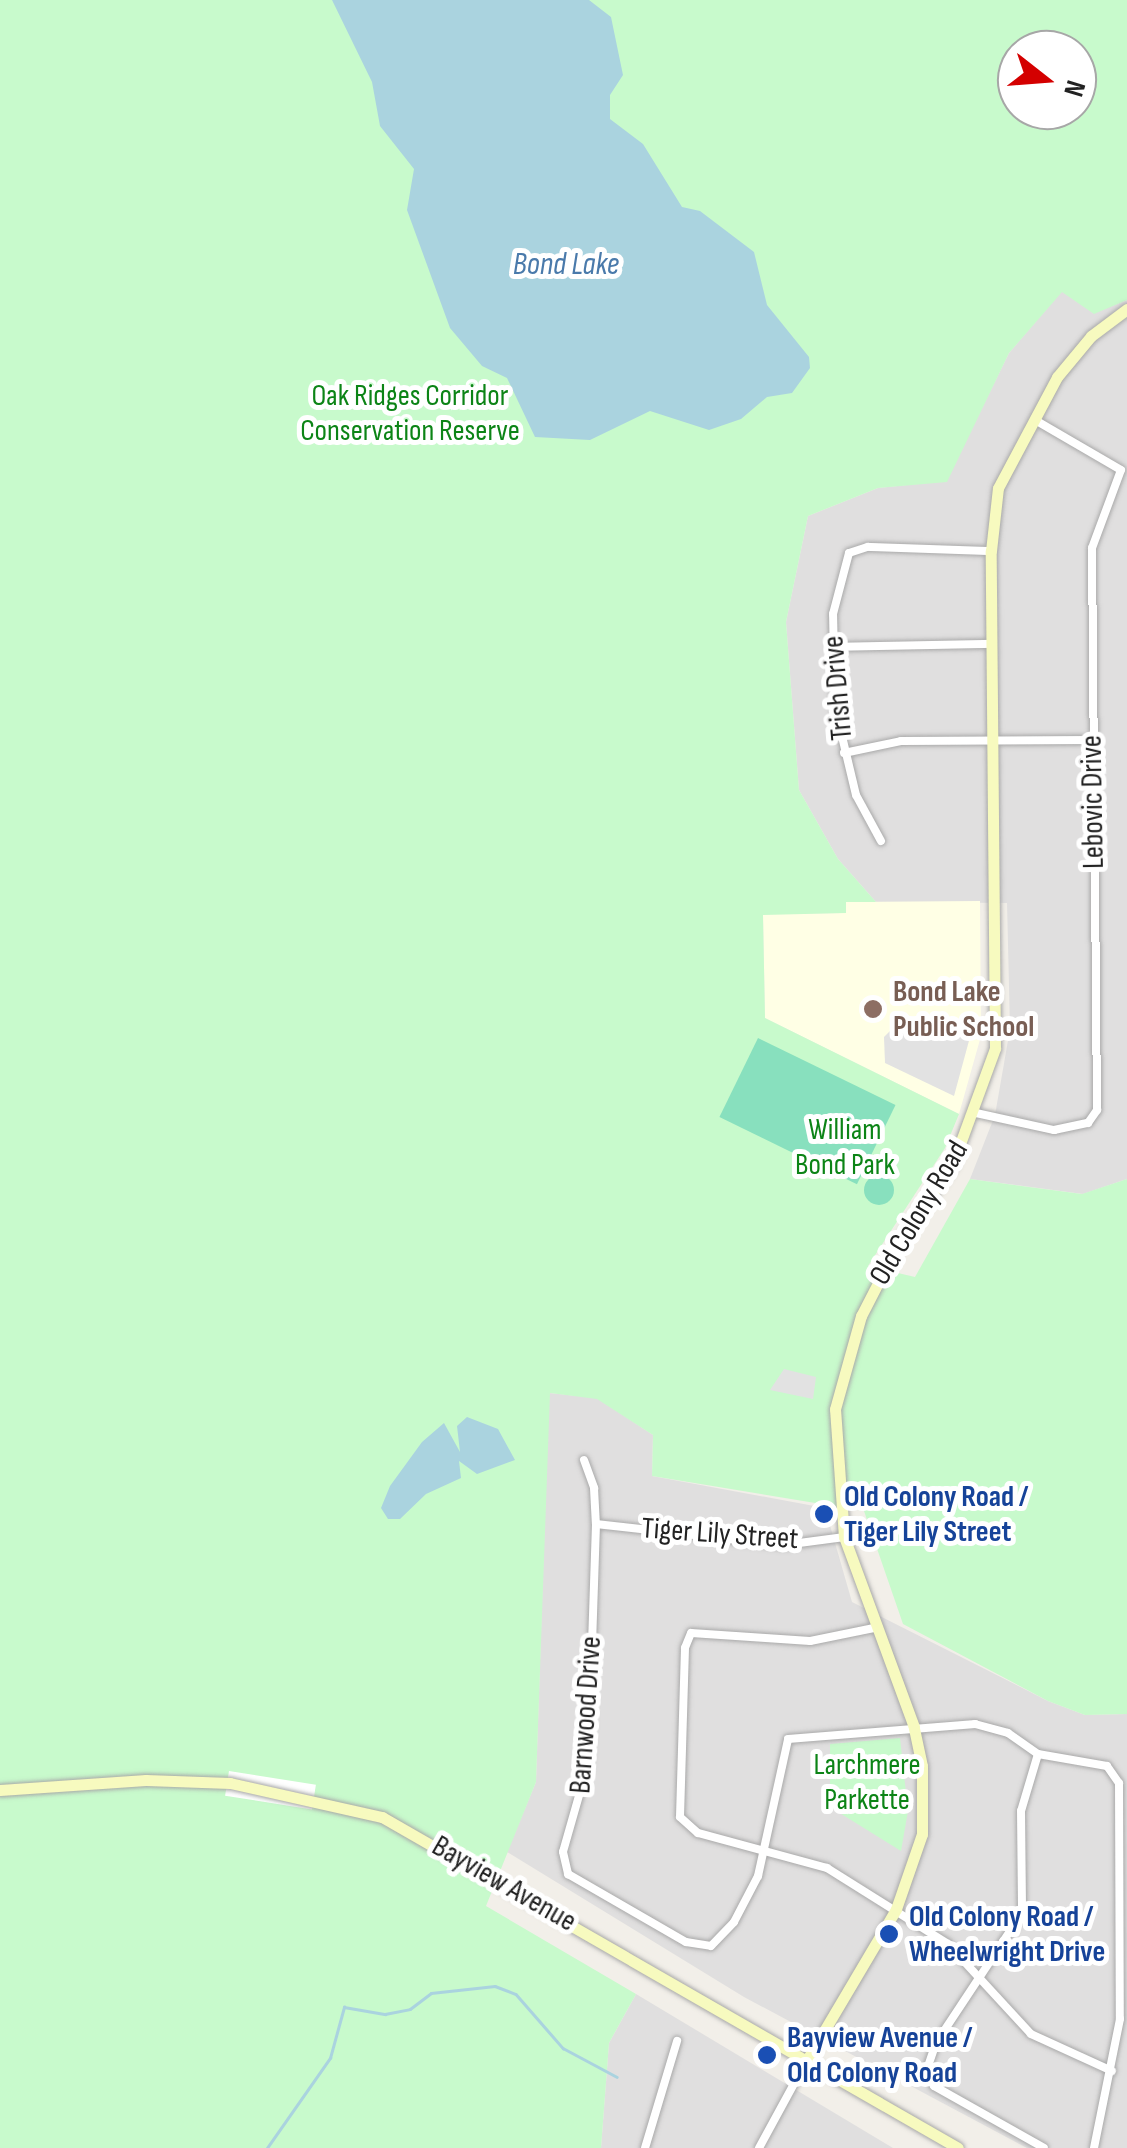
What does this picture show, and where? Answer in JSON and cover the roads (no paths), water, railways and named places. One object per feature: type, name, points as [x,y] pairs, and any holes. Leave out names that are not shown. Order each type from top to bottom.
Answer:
[{"type":"street","name":"Old Colony Road","points":[[808,2058],[896,1909],[922,1834],[922,1766],[914,1727],[874,1628],[844,1537],[834,1448],[847,1351],[875,1284],[953,1163],[976,1113],[994,1048],[992,551],[998,488],[1057,377],[1091,336],[1127,309]]},
{"type":"street","name":"Lebovic Drive","points":[[976,1113],[1054,1130],[1088,1124],[1097,1110],[1092,548],[1121,470],[1034,420]]},
{"type":"street","name":"Trish Drive","points":[[880,841],[856,795],[844,754],[832,647],[832,614],[850,553],[857,548],[992,551]]},
{"type":"street","points":[[832,647],[992,644]]},
{"type":"street","points":[[844,754],[901,741],[1092,740]]},
{"type":"street","name":"Barnwood Drive","points":[[584,1460],[594,1488],[596,1524],[588,1764],[564,1865],[568,1874],[700,1948],[711,1946],[734,1922],[765,1850]]},
{"type":"street","name":"Tiger Lily Street","points":[[596,1524],[784,1545],[844,1537]]},
{"type":"street","points":[[874,1628],[810,1641],[701,1632],[686,1639],[680,1817],[698,1833],[827,1868],[948,1944],[1031,2034],[1112,2070]]},
{"type":"street","points":[[765,1850],[788,1740],[976,1724],[1008,1734],[1038,1754],[1107,1766],[1118,1783],[1120,2019],[1094,2148]]},
{"type":"street","points":[[1038,1754],[1021,1811],[1022,1913],[936,2043],[926,2072],[934,2086],[1044,2148]]},
{"type":"street","name":"Bayview Avenue","points":[[0,1790],[146,1780],[230,1784],[315,1797],[409,1830],[958,2148]]},
{"type":"street","points":[[645,2148],[677,2041]]},
{"type":"street","points":[[759,2148],[808,2058]]},
{"type":"water","name":"Bond Lake","points":[[332,0],[589,0],[611,17],[623,75],[610,95],[610,119],[643,144],[682,207],[700,211],[754,252],[767,305],[809,357],[810,368],[792,393],[767,397],[741,419],[709,430],[650,411],[590,440],[535,437],[507,378],[482,366],[450,328],[407,210],[414,169],[380,126],[372,82]]},
{"type":"water","points":[[467,1417],[498,1429],[515,1460],[477,1474],[459,1461],[461,1478],[426,1494],[400,1519],[388,1519],[381,1508],[390,1486],[422,1442],[444,1423],[460,1452],[457,1426]]},
{"type":"waterway","points":[[267,2148],[330,2058],[344,2007],[385,2014],[410,2009],[431,1993],[495,1986],[516,1994],[563,2048],[617,2077]]},
{"type":"place","name":"Bond Lake Public School","points":[[873,1009]]},
{"type":"place","name":"Old Colony Road / Tiger Lily Street","points":[[824,1514]]},
{"type":"place","name":"Old Colony Road / Wheelwright Drive","points":[[889,1934]]},
{"type":"place","name":"Bayview Avenue / Old Colony Road","points":[[767,2055]]},
{"type":"park label","name":"Oak Ridges Corridor Conservation Reserve","points":[[410,413]]},
{"type":"park label","name":"William Bond Park","points":[[845,1147]]},
{"type":"park label","name":"Larchmere Parkette","points":[[867,1782]]}]
